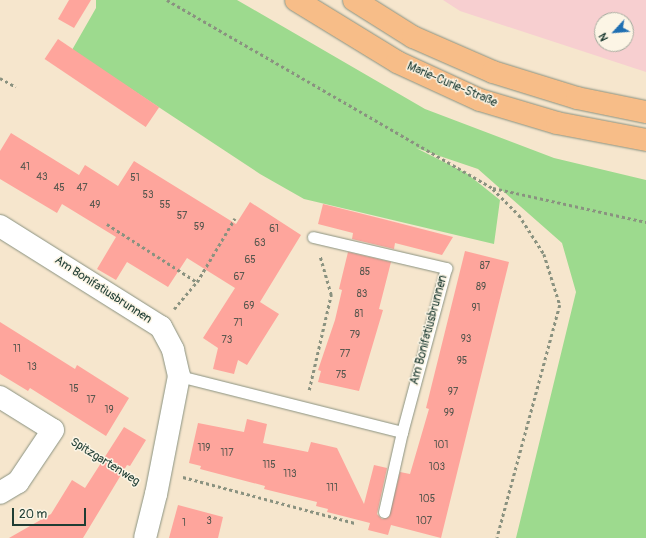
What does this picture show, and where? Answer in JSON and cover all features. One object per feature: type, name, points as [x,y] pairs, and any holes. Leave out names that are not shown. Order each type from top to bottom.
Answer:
[{"type":"main road","name":"Marie-Curie-Straße","points":[[296,0],[397,62],[480,100],[557,123],[646,140]]},
{"type":"main road","points":[[354,0],[413,36],[493,72],[577,98],[646,112]]},
{"type":"street","name":"Am Bonifatiusbrunnen","points":[[0,226],[161,327],[172,350],[179,376],[156,494],[144,538]]},
{"type":"street","points":[[0,397],[53,430],[18,482],[0,493]]},
{"type":"lane","name":"Am Bonifatiusbrunnen","points":[[313,237],[446,268],[402,432],[384,512]]},
{"type":"lane","points":[[179,376],[402,432]]},
{"type":"path","points":[[167,0],[492,188],[519,215],[544,254],[560,304],[497,538]]},
{"type":"path","points":[[0,78],[16,87]]},
{"type":"path","points":[[492,188],[646,222]]},
{"type":"path","points":[[161,327],[197,282],[235,218]]},
{"type":"path","points":[[107,224],[197,282]]},
{"type":"path","points":[[304,408],[331,295],[313,237]]},
{"type":"path","name":"Spitzgartenweg","points":[[53,430],[156,494]]},
{"type":"path","points":[[160,471],[355,523]]},
{"type":"shaded area","points":[[443,0],[646,0],[646,72],[460,11]]},
{"type":"green space","points":[[96,0],[237,0],[425,109],[554,158],[646,180],[646,538],[516,538],[576,292],[562,243],[478,169],[416,148],[466,173],[500,200],[494,244],[304,199],[260,174],[72,50],[96,8]]},
{"type":"building","points":[[69,0],[91,0],[74,28],[58,19]]},
{"type":"building","points":[[58,39],[159,107],[146,127],[45,59]]},
{"type":"building","points":[[11,133],[79,175],[85,165],[118,186],[134,161],[236,224],[250,202],[301,235],[260,302],[279,314],[247,365],[238,360],[234,374],[213,369],[218,348],[203,338],[235,288],[187,258],[168,287],[127,262],[116,280],[97,269],[116,237],[62,204],[57,213],[0,179],[0,151]]},
{"type":"building","points":[[323,204],[453,237],[442,255],[395,243],[394,249],[352,239],[353,233],[318,224]]},
{"type":"building","points":[[465,251],[509,262],[441,538],[391,525],[388,535],[368,530],[370,523],[327,512],[328,509],[316,506],[317,502],[264,489],[265,486],[200,469],[201,466],[189,463],[198,423],[244,432],[247,419],[267,424],[263,443],[308,452],[311,442],[337,448],[364,504],[374,465],[387,468],[377,514],[382,519],[389,517],[400,472],[410,474],[429,409],[426,408]]},
{"type":"building","points":[[348,252],[391,262],[379,309],[383,310],[359,391],[318,382],[321,371],[318,370],[335,320],[342,290],[339,289]]},
{"type":"building","points":[[0,322],[75,369],[77,365],[129,398],[106,436],[30,388],[28,391],[0,374]]},
{"type":"building","points":[[124,427],[146,440],[130,466],[127,465],[83,538],[9,538],[51,514],[72,480],[85,488]]},
{"type":"building","points":[[178,505],[223,517],[218,538],[169,538]]}]
